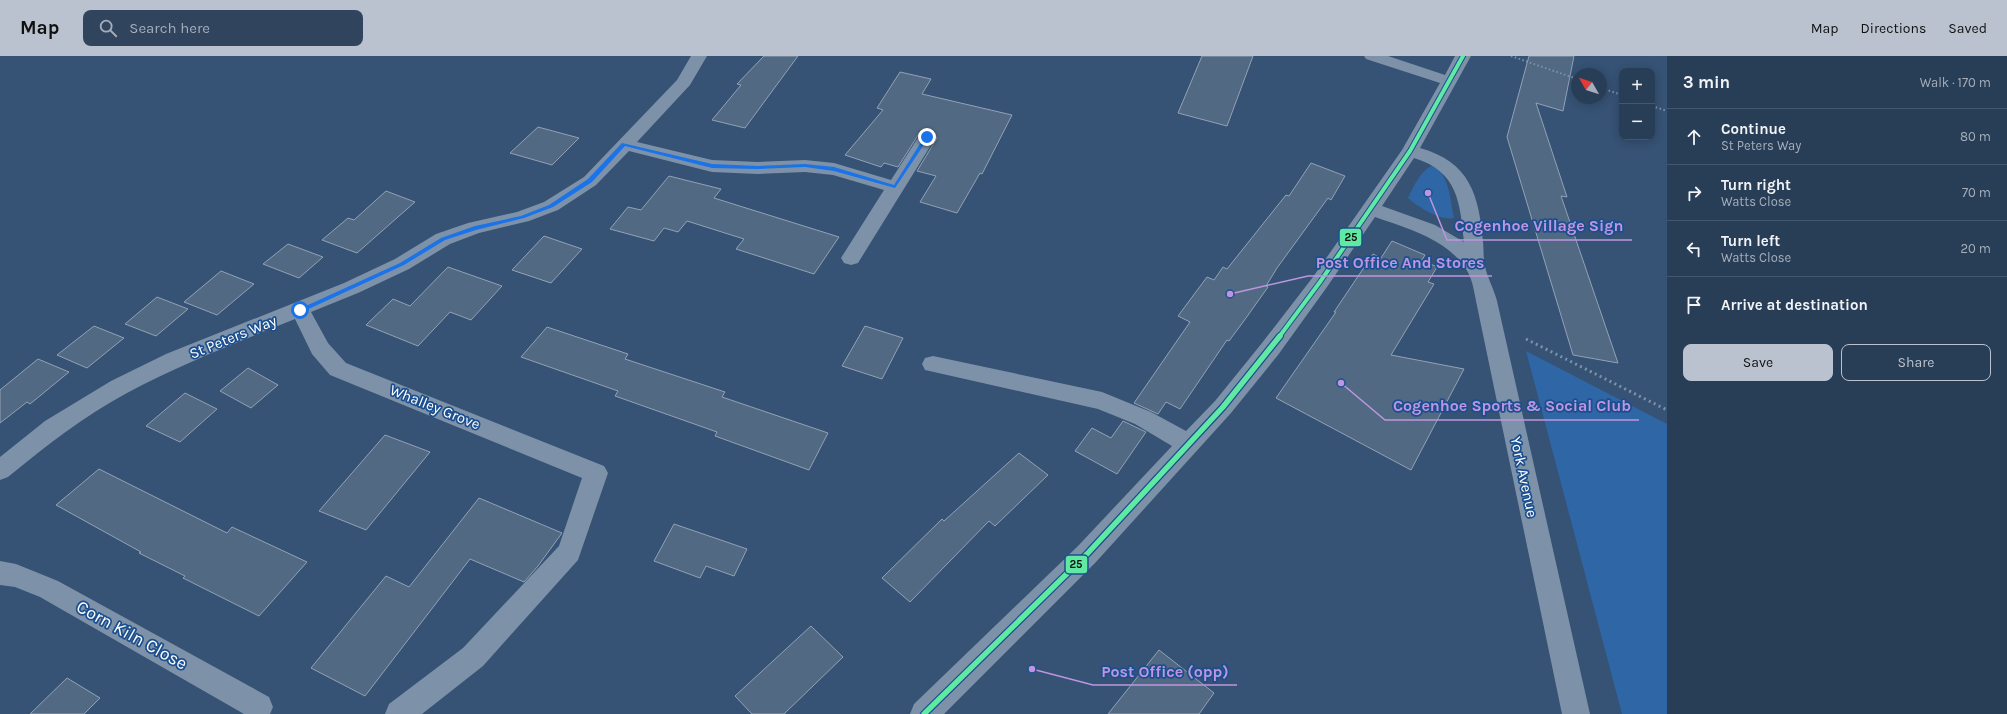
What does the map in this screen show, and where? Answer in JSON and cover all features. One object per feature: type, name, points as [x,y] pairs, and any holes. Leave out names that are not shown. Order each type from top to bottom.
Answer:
[{"type":"street","name":"St Peters Way","points":[[0,470],[53,428],[119,387],[174,360],[300,310],[402,264],[443,239],[475,228],[522,217],[551,206],[590,180],[684,82],[699,56]]},
{"type":"street","points":[[924,714],[1087,554],[1223,407],[1270,349],[1320,282],[1410,151],[1463,56]]},
{"type":"street","points":[[1382,57],[1449,81]]},
{"type":"street","points":[[851,258],[927,137]]},
{"type":"street","points":[[624,144],[712,166],[758,168],[805,166],[834,169],[895,187]]},
{"type":"street","points":[[1410,151],[1445,164],[1454,173],[1462,189],[1471,220],[1474,236],[1475,267]]},
{"type":"street","name":"York Avenue","points":[[1370,208],[1446,239],[1461,249],[1475,267],[1480,279],[1491,322],[1576,714]]},
{"type":"street","name":"Whalley Grove","points":[[300,310],[320,348],[338,369],[596,473],[569,552],[473,657],[399,714]]},
{"type":"street","points":[[933,364],[1102,402],[1143,418],[1189,444]]},
{"type":"street","name":"Corn Kiln Close","points":[[0,573],[16,576],[49,589],[259,707]]},
{"type":"path","points":[[1511,56],[1571,77]]},
{"type":"path","points":[[1607,90],[1619,94]]},
{"type":"path","points":[[1655,107],[1667,111]]},
{"type":"path","points":[[1491,322],[1667,410]]},
{"type":"shaded area","points":[[1434,165],[1439,170],[1446,182],[1454,218],[1436,215],[1423,209],[1408,198],[1415,183],[1425,170]]},
{"type":"shaded area","points":[[1526,351],[1667,424],[1667,714],[1622,714]]},
{"type":"building","points":[[764,56],[798,56],[745,128],[712,120],[741,85],[737,84]]},
{"type":"building","points":[[1202,56],[1253,56],[1227,126],[1178,113]]},
{"type":"building","points":[[1529,56],[1574,56],[1563,111],[1536,103],[1567,197],[1561,196],[1618,363],[1573,355],[1507,137]]},
{"type":"building","points":[[900,72],[931,79],[922,94],[1012,115],[982,174],[980,173],[957,213],[920,202],[936,176],[917,171],[937,138],[933,132],[920,132],[898,167],[884,163],[881,167],[845,155],[883,110],[877,108]]},
{"type":"building","points":[[538,127],[579,138],[552,165],[510,153]]},
{"type":"building","points":[[1311,163],[1345,176],[1331,200],[1328,198],[1277,268],[1266,286],[1268,287],[1229,341],[1227,340],[1180,409],[1166,402],[1158,414],[1134,403],[1190,322],[1178,316],[1207,277],[1214,280],[1223,267],[1227,269],[1286,195],[1289,196]]},
{"type":"building","points":[[669,176],[721,189],[714,198],[839,237],[814,274],[736,249],[744,239],[687,221],[678,232],[664,228],[654,241],[610,229],[628,207],[641,210]]},
{"type":"building","points":[[386,191],[415,202],[357,253],[322,240],[348,218],[354,220]]},
{"type":"building","points":[[544,236],[582,249],[551,283],[512,270]]},
{"type":"building","points":[[1392,241],[1425,255],[1422,260],[1437,267],[1428,282],[1434,284],[1391,355],[1464,369],[1411,470],[1276,398],[1336,312],[1334,312],[1373,254],[1381,258]]},
{"type":"building","points":[[288,244],[323,257],[299,278],[263,264]]},
{"type":"building","points":[[448,267],[502,286],[471,320],[450,312],[418,346],[366,325],[393,299],[410,306]]},
{"type":"building","points":[[221,271],[254,284],[217,315],[184,302]]},
{"type":"building","points":[[157,297],[188,309],[156,336],[125,324]]},
{"type":"building","points":[[94,326],[124,338],[87,368],[57,355]]},
{"type":"building","points":[[865,326],[903,338],[882,379],[842,366]]},
{"type":"building","points":[[547,327],[628,354],[625,359],[725,392],[722,397],[828,433],[809,470],[715,436],[717,432],[615,396],[618,391],[521,357]]},
{"type":"building","points":[[38,359],[69,372],[30,404],[27,402],[0,423],[0,390]]},
{"type":"building","points":[[248,368],[278,385],[251,408],[220,391]]},
{"type":"building","points":[[185,393],[217,409],[180,442],[146,426]]},
{"type":"building","points":[[1123,421],[1146,432],[1117,474],[1075,451],[1092,428],[1111,438]]},
{"type":"building","points":[[385,435],[430,452],[366,530],[319,511]]},
{"type":"building","points":[[1019,453],[1048,475],[995,526],[989,521],[910,602],[882,578],[942,519],[944,521]]},
{"type":"building","points":[[99,469],[227,533],[232,527],[307,562],[259,616],[183,578],[185,576],[139,553],[141,552],[56,505]]},
{"type":"building","points":[[479,498],[562,533],[538,566],[524,582],[470,559],[365,696],[311,668],[386,576],[409,587]]},
{"type":"building","points":[[674,524],[747,549],[734,576],[706,566],[700,578],[654,561]]},
{"type":"building","points":[[811,626],[843,657],[784,714],[752,714],[735,696]]},
{"type":"building","points":[[1159,650],[1214,693],[1199,714],[1108,714]]},
{"type":"building","points":[[67,678],[100,698],[84,714],[30,714]]},
{"type":"transit line","name":"25","points":[[924,714],[1087,554],[1223,407],[1270,349],[1320,282],[1410,151],[1435,109],[1463,56]]},
{"type":"place","name":"Cogenhoe Village Sign","points":[[1428,193]]},
{"type":"place","name":"Post Office And Stores","points":[[1230,294]]},
{"type":"place","name":"Cogenhoe Sports & Social Club","points":[[1341,383]]},
{"type":"place","name":"Post Office (opp)","points":[[1032,669]]},
{"type":"route","points":[[300,310],[352,288],[402,264],[443,239],[475,228],[522,217],[551,206],[590,180],[624,144],[712,166],[758,168],[805,166],[834,169],[895,187],[927,137]]}]
